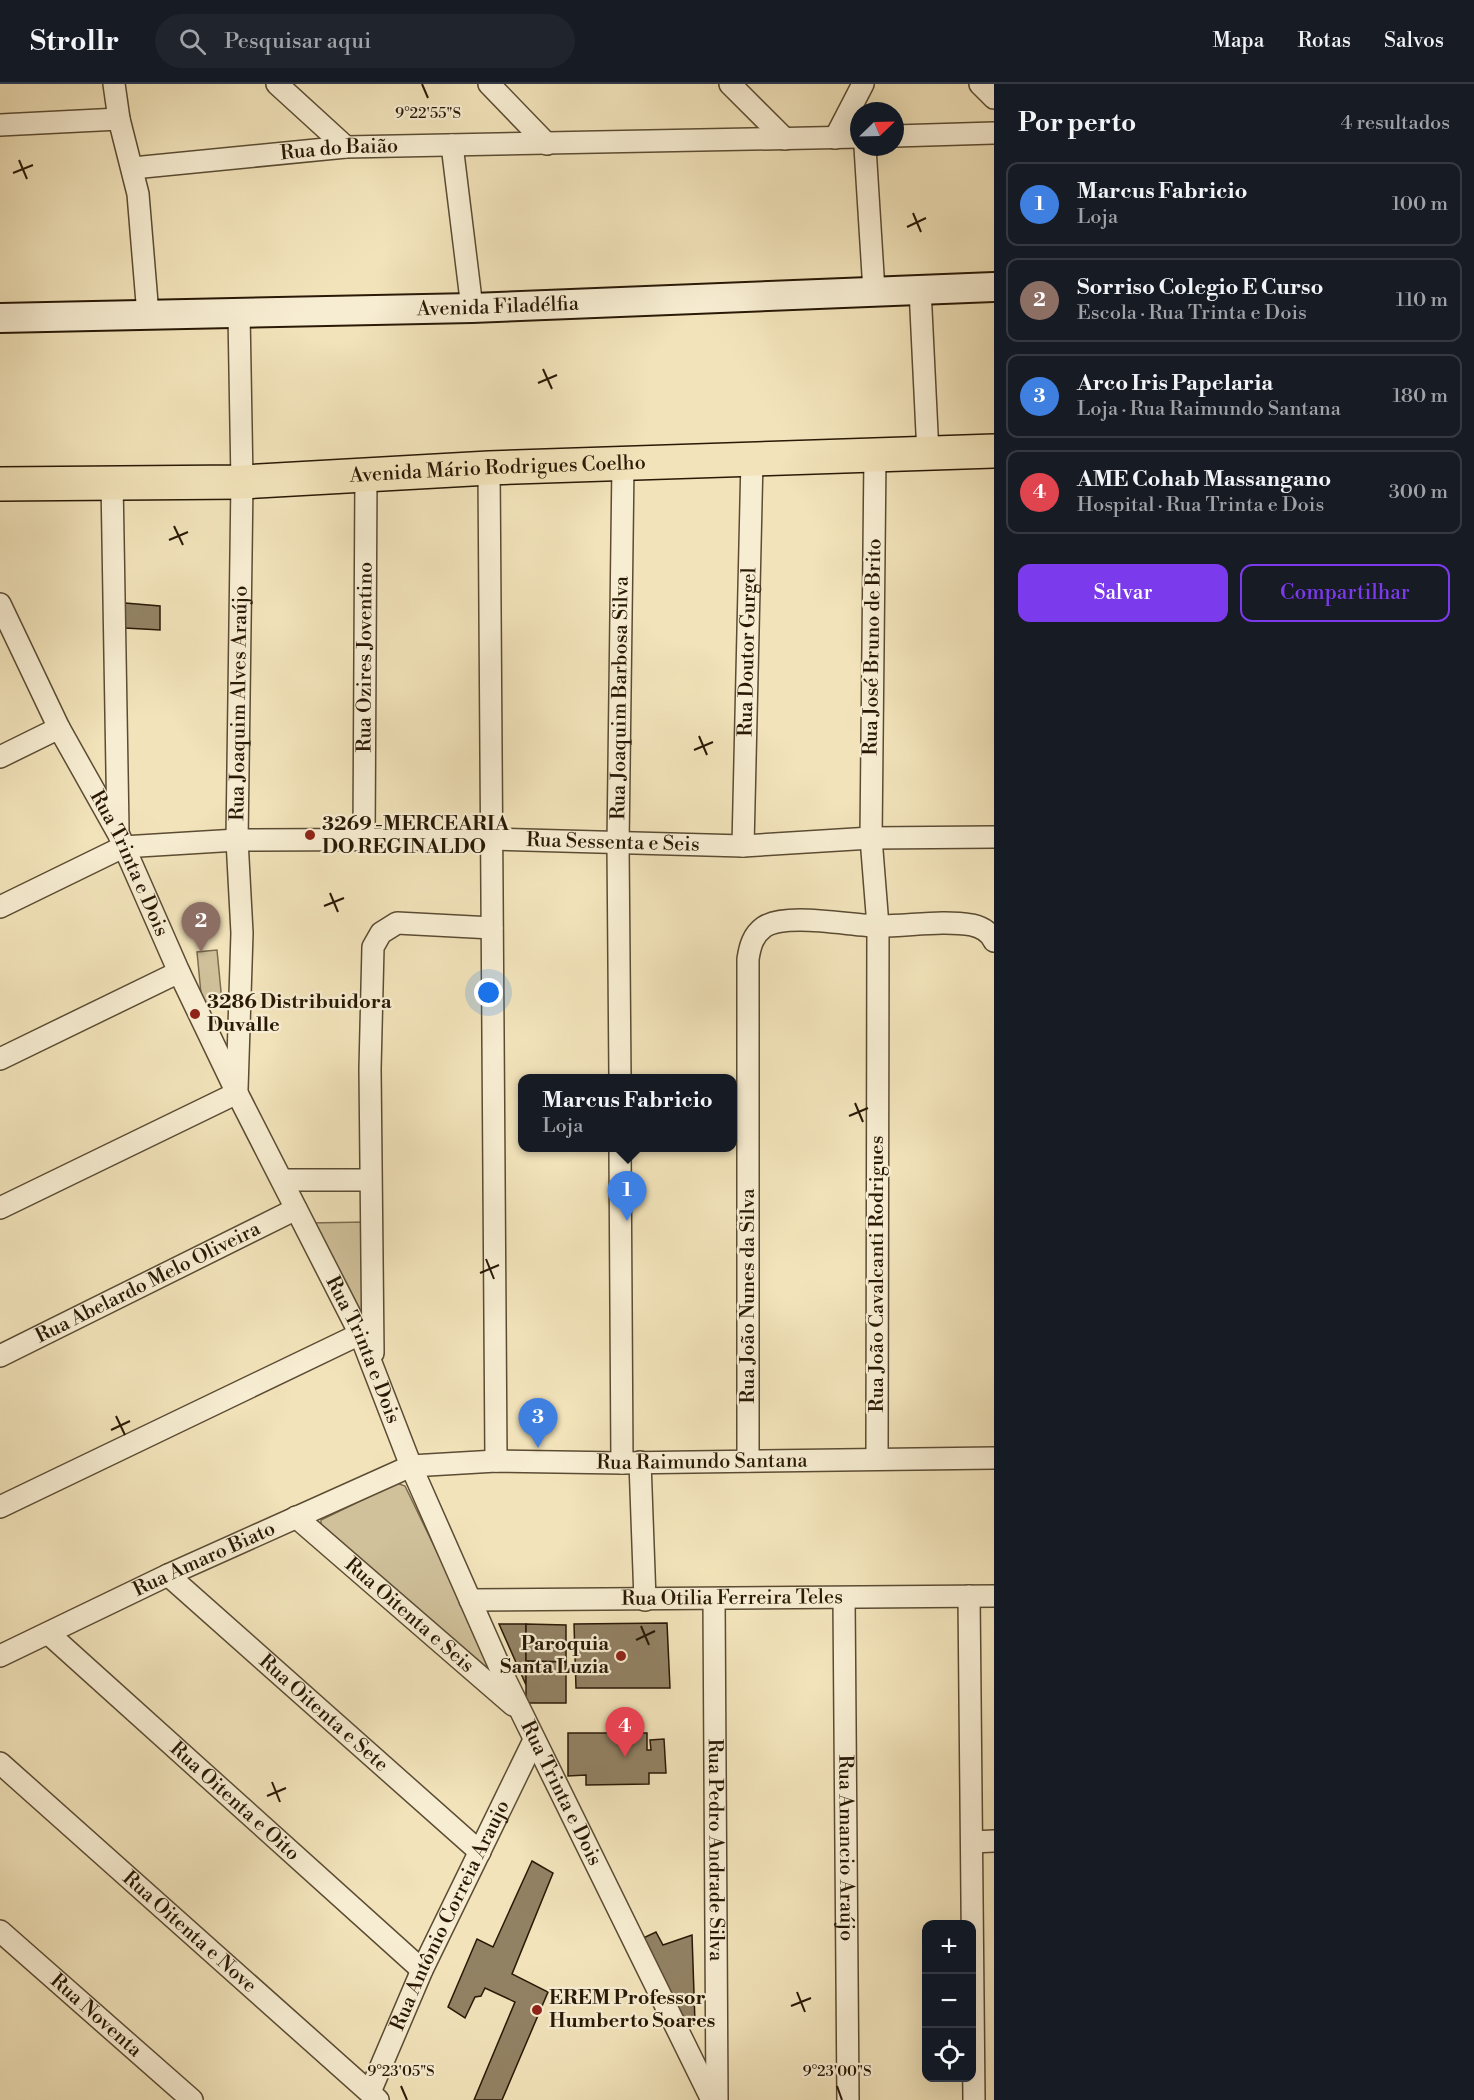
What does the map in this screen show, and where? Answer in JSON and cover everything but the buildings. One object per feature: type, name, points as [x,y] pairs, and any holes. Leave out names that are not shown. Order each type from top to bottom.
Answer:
[{"type":"main road","name":"Avenida Mário Rodrigues Coelho","points":[[0,484],[112,481],[242,482],[489,468],[994,451]]},
{"type":"street","points":[[114,84],[119,119],[138,194],[148,315]]},
{"type":"street","points":[[277,84],[346,147]]},
{"type":"street","points":[[489,84],[547,144]]},
{"type":"street","points":[[730,84],[785,139]]},
{"type":"street","points":[[835,138],[863,84]]},
{"type":"street","points":[[980,84],[994,98]]},
{"type":"street","points":[[0,125],[119,119]]},
{"type":"street","points":[[904,136],[994,133]]},
{"type":"street","name":"Rua do Baião","points":[[133,168],[346,147],[850,137]]},
{"type":"street","points":[[452,145],[472,308]]},
{"type":"street","points":[[866,156],[874,291]]},
{"type":"street","name":"Avenida Filadélfia","points":[[0,318],[472,308],[994,287]]},
{"type":"street","points":[[920,289],[928,454]]},
{"type":"street","name":"Rua Joaquim Alves Araújo","points":[[237,1093],[242,933],[237,840],[242,482],[239,314]]},
{"type":"street","name":"Rua José Bruno de Brito","points":[[872,838],[875,456]]},
{"type":"street","name":"Rua Doutor Gurgel","points":[[743,846],[752,459]]},
{"type":"street","name":"Rua Joaquim Barbosa Silva","points":[[620,1074],[618,844],[623,464]]},
{"type":"street","points":[[489,468],[496,1461]]},
{"type":"street","name":"Rua Ozires Joventino","points":[[364,840],[366,474]]},
{"type":"street","points":[[0,907],[120,840],[112,481]]},
{"type":"street","name":"Rua Trinta e Dois","points":[[3,617],[59,728],[120,840],[179,972],[237,1093],[360,1334],[411,1466],[534,1740],[712,2100]]},
{"type":"street","points":[[0,757],[59,728]]},
{"type":"street","name":"Rua Sessenta e Seis","points":[[120,840],[491,839],[743,846],[872,838],[994,837]]},
{"type":"street","name":"Rua João Cavalcanti Rodrigues","points":[[872,838],[878,926],[877,1459]]},
{"type":"street","points":[[374,1373],[370,1179],[372,970],[376,939],[388,927],[397,923],[492,928]]},
{"type":"street","name":"Rua João Nunes da Silva","points":[[748,1461],[750,950],[754,936],[765,927],[775,923],[878,926],[954,923],[976,926],[986,931],[994,941]]},
{"type":"street","points":[[0,1059],[179,972]]},
{"type":"street","points":[[0,1208],[237,1093]]},
{"type":"street","points":[[620,1152],[631,1462],[645,1600]]},
{"type":"street","points":[[283,1180],[370,1179]]},
{"type":"street","name":"Rua Abelardo Melo Oliveira","points":[[0,1356],[296,1209]]},
{"type":"street","points":[[0,1507],[360,1334]]},
{"type":"street","name":"Rua Raimundo Santana","points":[[411,1466],[496,1461],[631,1462],[994,1458]]},
{"type":"street","name":"Rua Amaro Biato","points":[[0,1656],[168,1575],[411,1466]]},
{"type":"street","name":"Rua Oitenta e Seis","points":[[296,1517],[522,1713]]},
{"type":"street","name":"Rua Oitenta e Sete","points":[[168,1575],[480,1852]]},
{"type":"street","points":[[969,1596],[974,2100]]},
{"type":"street","name":"Rua Otilia Ferreira Teles","points":[[470,1600],[714,1600],[994,1596]]},
{"type":"street","name":"Rua Amancio Araújo","points":[[844,1598],[848,2100]]},
{"type":"street","name":"Rua Pedro Andrade Silva","points":[[714,1600],[717,2100]]},
{"type":"street","name":"Rua Oitenta e Oito","points":[[49,1634],[422,1970]]},
{"type":"street","name":"Rua Antônio Correia Araujo","points":[[374,2096],[422,1970],[534,1740]]},
{"type":"street","name":"Rua Oitenta e Nove","points":[[0,1763],[374,2096]]},
{"type":"street","points":[[972,1842],[994,1841]]},
{"type":"street","name":"Rua Noventa","points":[[0,1931],[192,2100]]},
{"type":"shaded area","points":[[217,950],[222,1002],[202,1004],[197,952]]},
{"type":"shaded area","points":[[366,1222],[367,1335],[309,1223]]},
{"type":"shaded area","points":[[397,1483],[405,1486],[495,1672],[493,1676],[321,1526],[321,1520]]},
{"type":"place","name":"3269 -MERCEARIA DO REGINALDO","points":[[310,835]]},
{"type":"place","name":"Sorriso Colegio E Curso","points":[[201,952]]},
{"type":"place","name":"3286 Distribuidora Duvalle","points":[[195,1014]]},
{"type":"place","name":"Marcus Fabricio","points":[[627,1221]]},
{"type":"place","name":"Arco Iris Papelaria","points":[[538,1448]]},
{"type":"place","name":"Paroquia Santa Luzia","points":[[621,1656]]},
{"type":"place","name":"AME Cohab Massangano","points":[[625,1757]]},
{"type":"place","name":"EREM Professor Humberto Soares","points":[[537,2010]]}]
